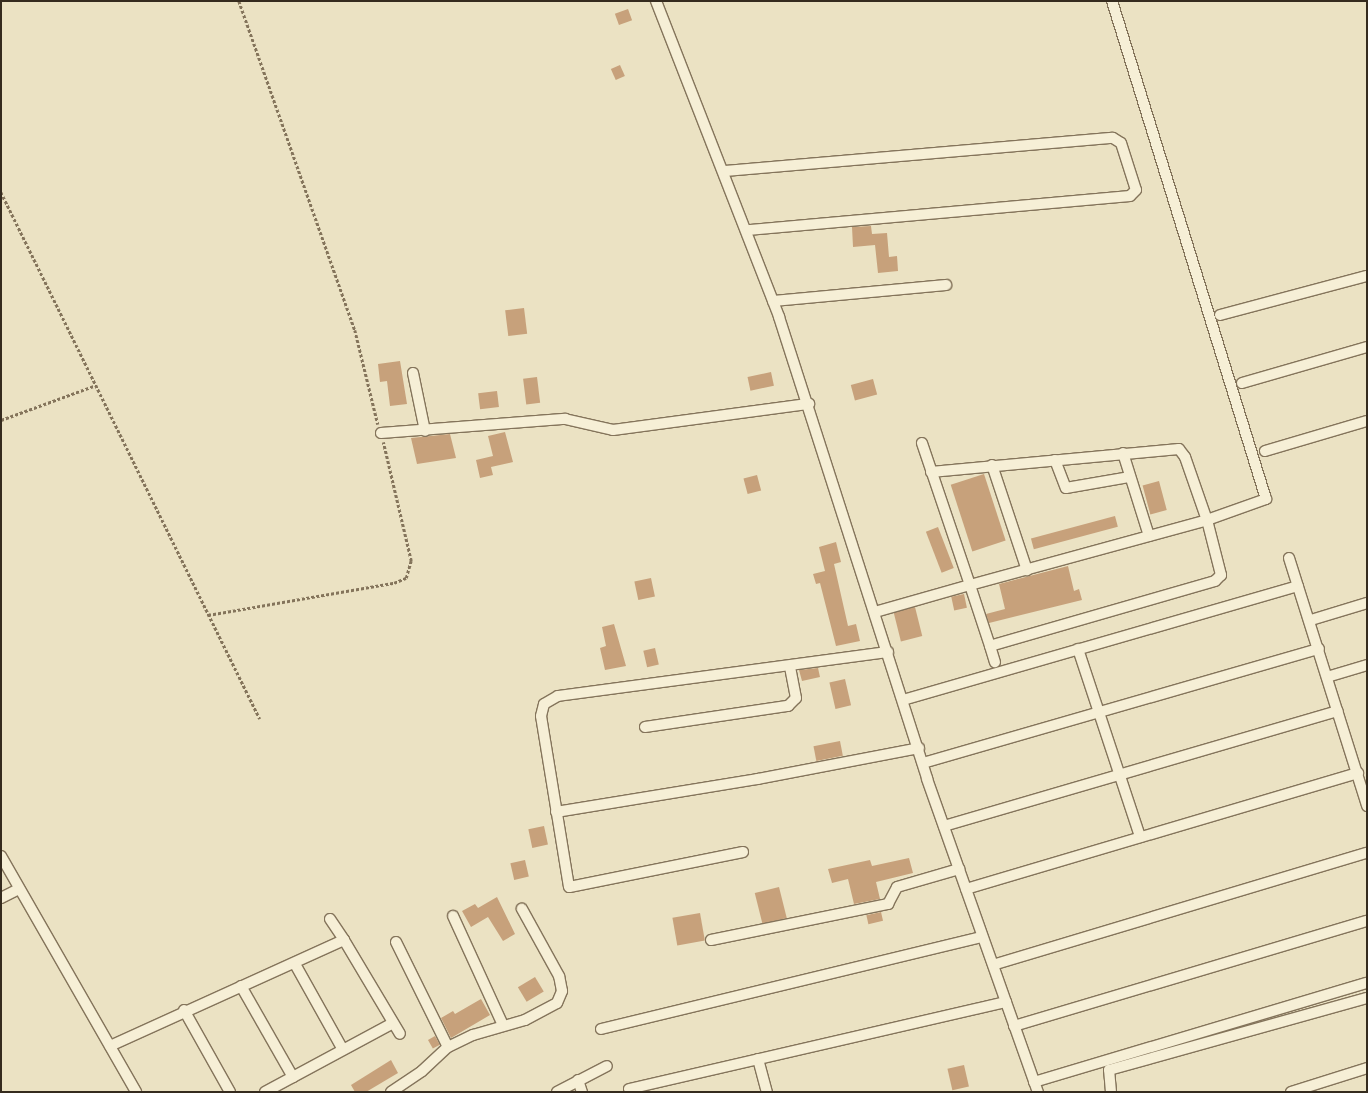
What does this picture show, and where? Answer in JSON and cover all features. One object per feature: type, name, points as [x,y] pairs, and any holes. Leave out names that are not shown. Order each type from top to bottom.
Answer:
[{"type":"street","points":[[656,1],[748,230],[773,301],[809,404],[944,826],[982,937],[996,964],[1006,1002],[1038,1092]]},
{"type":"street","points":[[875,612],[1207,520],[1266,499],[1112,1]]},
{"type":"street","points":[[725,172],[1113,138],[1121,143],[1135,186],[1130,196],[748,230]]},
{"type":"street","points":[[1220,315],[1367,276]]},
{"type":"street","points":[[773,301],[946,285]]},
{"type":"street","points":[[1242,382],[1367,347]]},
{"type":"street","points":[[413,373],[425,431]]},
{"type":"street","points":[[380,433],[425,431],[575,419],[613,430],[809,404]]},
{"type":"street","points":[[1265,451],[1367,421]]},
{"type":"street","points":[[922,443],[996,662]]},
{"type":"street","points":[[931,472],[1174,449],[1183,451],[1207,520],[1221,570],[1215,581],[990,646]]},
{"type":"street","points":[[1123,453],[1149,536]]},
{"type":"street","points":[[1055,460],[1066,488],[1130,477]]},
{"type":"street","points":[[992,466],[1027,570]]},
{"type":"street","points":[[1289,558],[1311,620],[1367,806]]},
{"type":"street","points":[[903,700],[1298,586]]},
{"type":"street","points":[[1311,620],[1367,603]]},
{"type":"street","points":[[1078,649],[1140,837]]},
{"type":"street","points":[[923,763],[1319,649]]},
{"type":"street","points":[[742,852],[569,888],[561,811],[540,716],[544,704],[550,699],[790,668],[888,652]]},
{"type":"street","points":[[1327,677],[1367,665]]},
{"type":"street","points":[[645,727],[788,706],[796,698],[790,668]]},
{"type":"street","points":[[944,826],[1338,711]]},
{"type":"street","points":[[561,811],[769,778],[919,748]]},
{"type":"street","points":[[966,889],[1358,773]]},
{"type":"street","points":[[996,964],[1367,852]]},
{"type":"street","points":[[1,856],[136,1092]]},
{"type":"street","points":[[711,940],[888,904],[897,887],[959,869]]},
{"type":"street","points":[[1,898],[19,889]]},
{"type":"street","points":[[390,1092],[422,1071],[448,1047],[552,1007],[562,991],[559,976],[522,909]]},
{"type":"street","points":[[453,916],[503,1025]]},
{"type":"street","points":[[330,919],[400,1034]]},
{"type":"street","points":[[1014,1026],[1367,921]]},
{"type":"street","points":[[601,1029],[982,937]]},
{"type":"street","points":[[110,1046],[184,1010],[295,964],[344,940]]},
{"type":"street","points":[[396,942],[448,1047]]},
{"type":"street","points":[[295,964],[343,1050]]},
{"type":"street","points":[[1034,1082],[1367,983]]},
{"type":"street","points":[[242,986],[293,1077]]},
{"type":"street","points":[[1111,1092],[1109,1070],[1367,998]]},
{"type":"street","points":[[628,1089],[657,1087],[758,1059],[1006,1002]]},
{"type":"street","points":[[184,1010],[230,1092]]},
{"type":"street","points":[[265,1092],[394,1023]]},
{"type":"street","points":[[758,1059],[766,1092]]},
{"type":"street","points":[[557,1092],[607,1066]]},
{"type":"street","points":[[1291,1092],[1367,1068]]},
{"type":"street","points":[[578,1080],[582,1092]]},
{"type":"path","points":[[208,615],[394,583],[408,576],[411,561],[355,330],[239,1]]},
{"type":"path","points":[[1,192],[94,386],[260,719]]},
{"type":"path","points":[[1,420],[94,386]]},
{"type":"building","points":[[628,9],[632,20],[619,25],[615,14]]},
{"type":"building","points":[[620,65],[625,76],[616,80],[611,69]]},
{"type":"building","points":[[871,226],[872,234],[887,233],[889,257],[897,256],[898,271],[878,273],[875,245],[853,247],[852,227]]},
{"type":"building","points":[[524,308],[527,334],[508,336],[505,310]]},
{"type":"building","points":[[400,361],[407,404],[390,406],[387,381],[380,382],[378,364]]},
{"type":"building","points":[[771,372],[774,386],[750,391],[748,377]]},
{"type":"building","points":[[537,377],[540,403],[526,405],[523,379]]},
{"type":"building","points":[[873,379],[877,394],[855,400],[851,385]]},
{"type":"building","points":[[497,391],[499,407],[480,409],[478,393]]},
{"type":"building","points":[[505,432],[513,462],[491,467],[493,475],[480,478],[476,460],[493,456],[488,436]]},
{"type":"building","points":[[450,434],[456,458],[417,464],[411,438]]},
{"type":"building","points":[[984,474],[1006,541],[972,551],[951,485]]},
{"type":"building","points":[[757,475],[761,490],[748,494],[743,479]]},
{"type":"building","points":[[1159,481],[1167,510],[1150,514],[1143,485]]},
{"type":"building","points":[[1115,516],[1118,527],[1034,549],[1031,539]]},
{"type":"building","points":[[938,527],[954,568],[942,573],[926,532]]},
{"type":"building","points":[[836,542],[841,562],[834,564],[848,626],[856,624],[860,641],[836,646],[820,583],[816,584],[813,574],[825,571],[819,547]]},
{"type":"building","points":[[1068,566],[1074,591],[1079,589],[1082,600],[989,623],[986,614],[1005,609],[999,584]]},
{"type":"building","points":[[651,578],[655,597],[638,600],[634,582]]},
{"type":"building","points":[[964,594],[967,608],[954,610],[951,597]]},
{"type":"building","points":[[915,607],[922,636],[901,641],[894,612]]},
{"type":"building","points":[[614,624],[626,666],[605,670],[600,648],[606,646],[602,627]]},
{"type":"building","points":[[655,648],[659,665],[647,667],[643,651]]},
{"type":"building","points":[[818,668],[820,677],[802,681],[799,670]]},
{"type":"building","points":[[845,679],[851,705],[835,709],[829,683]]},
{"type":"building","points":[[840,741],[843,756],[816,761],[813,746]]},
{"type":"building","points":[[544,826],[548,845],[532,848],[528,829]]},
{"type":"building","points":[[909,858],[913,873],[876,882],[880,899],[854,904],[848,879],[832,883],[828,869],[870,860],[872,866]]},
{"type":"building","points":[[525,860],[529,877],[514,880],[510,863]]},
{"type":"building","points":[[779,887],[787,918],[762,924],[755,893]]},
{"type":"building","points":[[497,897],[515,934],[503,941],[488,917],[471,927],[462,911],[475,904],[478,908]]},
{"type":"building","points":[[881,912],[883,921],[868,924],[866,915]]},
{"type":"building","points":[[700,913],[705,941],[677,945],[672,918]]},
{"type":"building","points":[[535,977],[544,992],[527,1002],[518,987]]},
{"type":"building","points":[[481,999],[490,1015],[451,1038],[441,1018],[453,1011],[455,1014]]},
{"type":"building","points":[[435,1036],[440,1045],[433,1049],[428,1040]]},
{"type":"building","points":[[391,1060],[398,1073],[366,1092],[355,1092],[351,1085]]},
{"type":"building","points":[[964,1065],[969,1086],[952,1090],[947,1069]]}]
